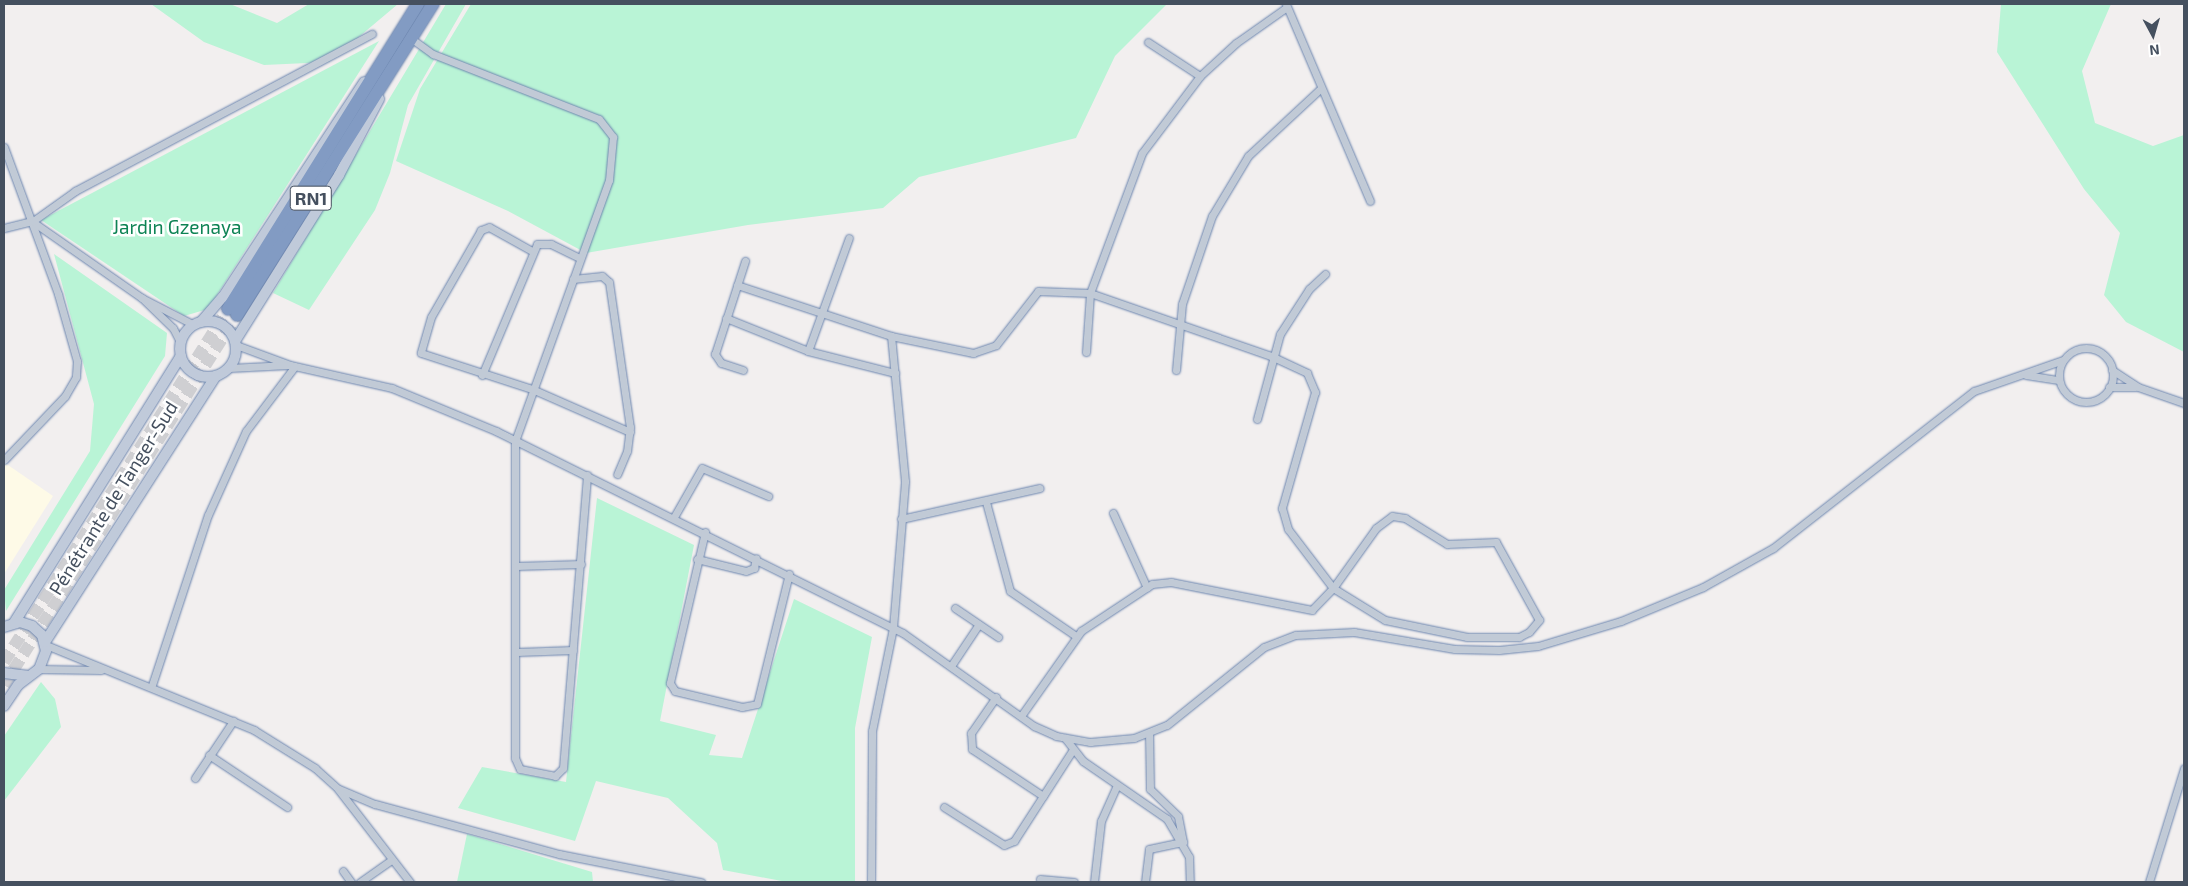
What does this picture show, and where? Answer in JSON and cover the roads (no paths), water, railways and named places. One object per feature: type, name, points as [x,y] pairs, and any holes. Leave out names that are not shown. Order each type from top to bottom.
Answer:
[{"type":"highway","name":"RN1","points":[[418,4],[372,74],[233,312],[386,81],[433,4]]},
{"type":"street","points":[[1086,352],[1090,293],[1142,153],[1200,76],[1236,43],[1286,6],[1370,202]]},
{"type":"street","points":[[4,228],[33,221],[75,191],[372,34]]},
{"type":"street","points":[[412,40],[433,54],[593,116],[608,127],[613,142],[611,171],[532,389],[516,441],[516,765],[554,776],[563,768],[587,475]]},
{"type":"street","points":[[1148,42],[1200,76]]},
{"type":"street","points":[[180,342],[223,296],[310,158],[372,74]]},
{"type":"street","points":[[229,368],[236,343],[350,157],[386,81]]},
{"type":"street","points":[[1176,370],[1179,322],[1202,242],[1237,174],[1278,124],[1320,89]]},
{"type":"street","points":[[4,147],[33,221],[71,338],[76,377],[66,396],[4,460]]},
{"type":"street","points":[[33,221],[142,298],[173,328],[180,342],[181,356],[198,376],[216,376],[229,368],[293,365]]},
{"type":"street","points":[[532,251],[483,228],[431,317],[421,353],[532,389],[630,432]]},
{"type":"street","points":[[808,351],[848,238]]},
{"type":"street","points":[[482,374],[532,251],[544,243],[580,258]]},
{"type":"street","points":[[743,370],[720,363],[715,354],[745,261]]},
{"type":"street","points":[[1257,419],[1271,356],[1290,315],[1325,274]]},
{"type":"street","points":[[573,279],[600,276],[608,280],[630,432],[617,474]]},
{"type":"street","points":[[738,285],[891,336],[973,353],[989,351],[1038,291],[1090,293],[1179,322],[1271,356],[1307,374],[1315,392],[1282,508],[1288,529],[1333,588],[1385,620],[1467,637],[1523,636],[1539,620],[1496,542],[1447,544],[1400,515],[1376,528],[1333,588],[1316,609],[1301,612],[1171,582],[1147,588],[1076,636],[1021,716]]},
{"type":"street","points":[[142,298],[197,324],[220,323],[236,343],[293,365],[392,388],[516,441],[705,532],[893,628],[951,666],[1021,716],[1064,738],[1114,742],[1149,734],[1186,713],[1264,647],[1296,635],[1354,632],[1455,649],[1516,649],[1586,633],[1657,607],[1773,548],[1837,502],[1948,408],[1974,391],[2064,360],[2078,349],[2095,349],[2112,370],[2138,387],[2184,403]]},
{"type":"street","points":[[726,318],[808,351],[895,373]]},
{"type":"street","points":[[871,882],[872,731],[893,628],[904,460],[891,336]]},
{"type":"street","name":"Pénétrante de Tanger-Sud","points":[[8,624],[181,356]]},
{"type":"street","points":[[2064,360],[2059,380],[2066,392],[2079,400],[2096,399],[2109,387],[2112,370]]},
{"type":"street","points":[[152,685],[212,506],[246,431],[293,365]]},
{"type":"street","points":[[2021,374],[2059,380]]},
{"type":"street","name":"Pénétrante de Tanger-Sud","points":[[39,668],[46,643],[216,376]]},
{"type":"street","points":[[2109,387],[2138,387]]},
{"type":"street","points":[[674,517],[702,468],[768,496]]},
{"type":"street","points":[[901,519],[986,502],[1040,488]]},
{"type":"street","points":[[986,502],[1010,591],[1076,636]]},
{"type":"street","points":[[1113,513],[1147,588]]},
{"type":"street","points":[[705,532],[697,558],[672,687],[742,707],[753,707],[759,700],[789,574]]},
{"type":"street","points":[[697,558],[746,571],[754,568],[756,558]]},
{"type":"street","points":[[516,566],[581,564]]},
{"type":"street","points":[[954,608],[998,637]]},
{"type":"street","points":[[8,624],[32,626],[46,643],[102,670],[152,685],[233,721],[308,764],[338,789],[391,860],[410,882]]},
{"type":"street","points":[[951,666],[979,624]]},
{"type":"street","points":[[517,652],[573,650]]},
{"type":"street","points":[[4,706],[28,676],[39,668],[102,670]]},
{"type":"street","points":[[4,673],[28,676]]},
{"type":"street","points":[[996,697],[971,733],[972,748],[1042,796]]},
{"type":"street","points":[[195,778],[233,721]]},
{"type":"street","points":[[1149,734],[1150,789],[1178,816],[1190,882]]},
{"type":"street","points":[[1064,738],[1072,751],[1167,819],[1183,842]]},
{"type":"street","points":[[944,807],[1004,845],[1014,841],[1072,751]]},
{"type":"street","points":[[209,755],[287,807]]},
{"type":"street","points":[[2148,882],[2184,768]]},
{"type":"street","points":[[1094,882],[1101,820],[1117,785]]},
{"type":"street","points":[[338,789],[375,804],[559,854],[695,882]]},
{"type":"street","points":[[1145,882],[1149,849],[1183,842]]},
{"type":"street","points":[[360,882],[391,860]]},
{"type":"street","points":[[343,871],[351,882]]},
{"type":"street","points":[[1040,879],[1074,882]]},
{"type":"tunnel","points":[[4,662],[228,309]]},
{"type":"tunnel","points":[[4,685],[237,315]]},
{"type":"park label","name":"Jardin Gzenaya","points":[[177,227]]}]
